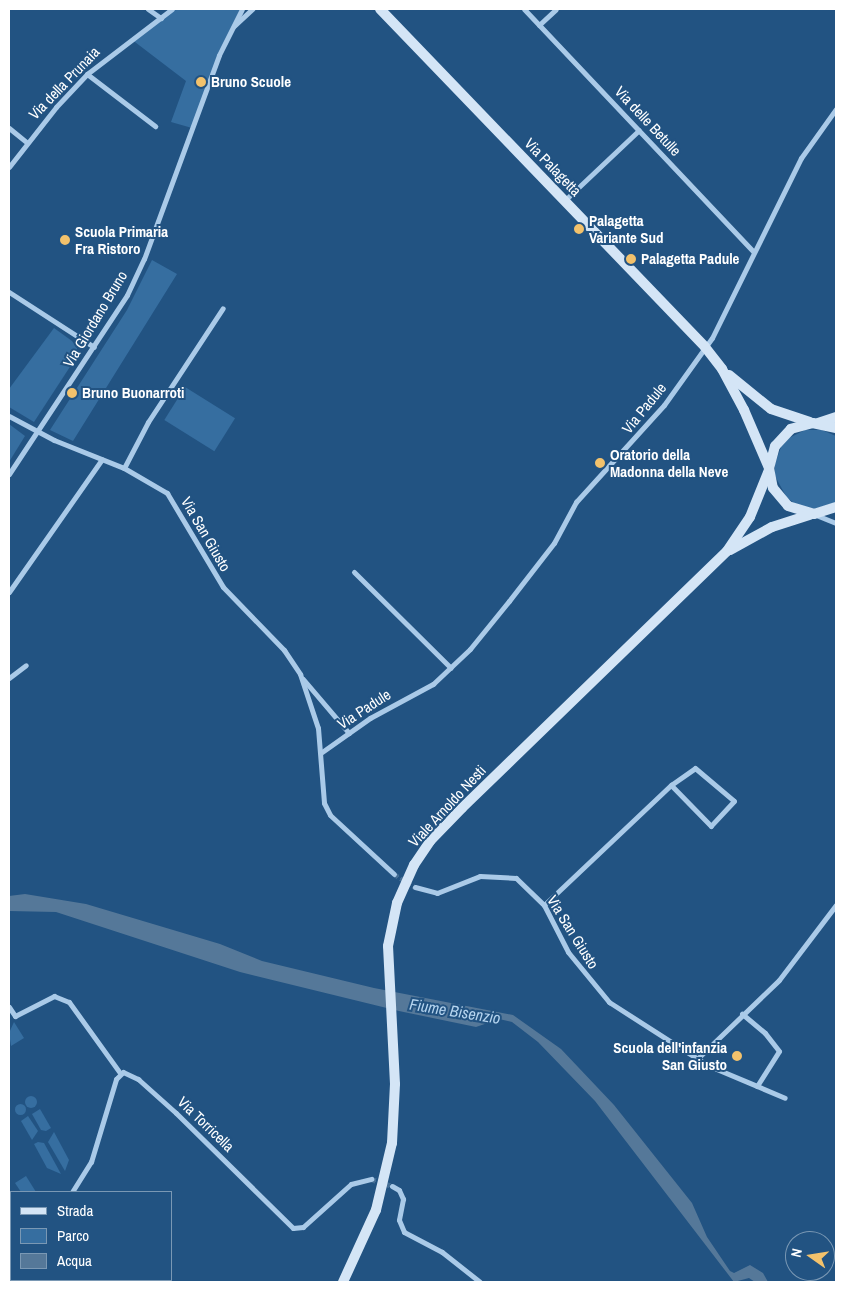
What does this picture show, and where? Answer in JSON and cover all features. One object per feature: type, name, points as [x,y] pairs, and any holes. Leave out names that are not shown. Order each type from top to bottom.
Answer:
[{"type":"street","points":[[148,9],[161,18]]},
{"type":"street","name":"Via della Prunaia","points":[[9,167],[26,142],[87,74],[172,9]]},
{"type":"street","name":"Via Giordano Bruno","points":[[9,474],[94,347],[144,259],[220,55],[242,9]]},
{"type":"street","name":"Via Giordano Bruno","points":[[234,26],[252,9]]},
{"type":"street","name":"Via Palagetta","points":[[380,9],[706,347],[722,369],[769,469],[773,488],[783,502],[798,511],[814,514],[836,523]]},
{"type":"street","name":"Via delle Betulle","points":[[524,9],[753,251]]},
{"type":"street","points":[[539,25],[556,9]]},
{"type":"street","points":[[87,74],[155,126]]},
{"type":"street","name":"Via Padule","points":[[322,752],[396,703],[433,684],[451,668],[554,543],[582,494],[664,406],[706,347],[753,251],[807,149],[836,109]]},
{"type":"street","points":[[9,128],[26,142]]},
{"type":"street","points":[[564,201],[639,130]]},
{"type":"street","points":[[9,292],[94,347]]},
{"type":"street","points":[[124,468],[148,422],[223,308]]},
{"type":"street","name":"Via Palagetta","points":[[722,369],[771,409],[836,428]]},
{"type":"street","name":"Via San Giusto","points":[[9,416],[37,432],[124,468],[167,493],[223,587],[284,650],[300,674],[349,733]]},
{"type":"street","points":[[769,469],[773,450],[782,437],[796,427],[836,417]]},
{"type":"street","points":[[9,592],[102,459]]},
{"type":"street","name":"Viale Arnoldo Nesti","points":[[343,1282],[376,1210],[392,1143],[395,1084],[388,946],[397,903],[414,864],[430,841],[462,808],[727,551],[750,517],[769,469]]},
{"type":"street","points":[[814,514],[836,507]]},
{"type":"street","name":"Viale Arnoldo Nesti","points":[[727,551],[772,527],[814,514]]},
{"type":"street","points":[[354,572],[451,668]]},
{"type":"street","points":[[9,678],[26,665]]},
{"type":"street","name":"Via San Giusto","points":[[300,674],[310,700],[322,752],[324,803],[330,815],[394,874]]},
{"type":"street","points":[[544,905],[671,785],[695,768],[734,801],[711,826],[671,785]]},
{"type":"street","name":"Via San Giusto","points":[[414,887],[437,893],[480,876],[509,876],[525,884],[544,905],[568,952],[609,1002],[722,1072],[785,1098]]},
{"type":"street","points":[[698,1058],[779,980],[836,905]]},
{"type":"street","points":[[9,1007],[15,1016],[54,996],[69,1002],[120,1073],[113,1087],[90,1162],[73,1191]]},
{"type":"street","points":[[742,1014],[765,1033],[779,1051],[758,1086]]},
{"type":"street","name":"Via Torricella","points":[[120,1073],[138,1078],[293,1228],[303,1227],[351,1184],[371,1180]]},
{"type":"street","points":[[392,1186],[399,1190],[404,1199],[401,1229],[442,1252],[480,1282]]},
{"type":"green space","points":[[172,9],[242,9],[226,40],[192,128],[171,122],[186,81],[131,39]]},
{"type":"green space","points":[[152,260],[177,274],[73,441],[50,430],[127,310]]},
{"type":"green space","points":[[54,328],[72,341],[77,348],[77,356],[34,422],[9,407],[9,389]]},
{"type":"green space","points":[[185,387],[235,418],[214,451],[164,420]]},
{"type":"green space","points":[[9,424],[25,436],[9,462]]},
{"type":"green space","points":[[805,430],[822,430],[836,436],[836,502],[815,509],[797,505],[787,498],[775,476],[775,464],[781,447],[789,438]]},
{"type":"green space","points":[[14,1022],[24,1038],[11,1046],[9,1033]]},
{"type":"green space","points":[[33,1096],[36,1097],[36,1107],[29,1108],[26,1107],[25,1100],[26,1097]]},
{"type":"green space","points":[[20,1103],[26,1109],[20,1115],[14,1109]]},
{"type":"green space","points":[[40,1109],[51,1128],[46,1131],[41,1130],[32,1114]]},
{"type":"green space","points":[[28,1116],[38,1131],[32,1140],[21,1121]]},
{"type":"green space","points":[[54,1132],[69,1160],[65,1171],[48,1142]]},
{"type":"green space","points":[[38,1142],[44,1143],[61,1174],[47,1168],[34,1144]]},
{"type":"green space","points":[[26,1176],[35,1191],[20,1191],[15,1183]]},
{"type":"water","name":"Fiume Bisenzio","points":[[25,894],[86,904],[220,944],[262,961],[374,988],[513,1015],[561,1049],[614,1105],[692,1203],[707,1237],[730,1271],[734,1273],[750,1265],[763,1273],[768,1282],[755,1282],[749,1278],[734,1282],[595,1101],[538,1042],[512,1022],[499,1019],[476,1027],[399,1011],[240,972],[56,912],[9,911],[9,896]]},
{"type":"tunnel","points":[[394,874],[415,887]]},
{"type":"tunnel","points":[[371,1179],[392,1186]]},
{"type":"place","name":"Bruno Scuole","points":[[201,82]]},
{"type":"place","name":"Palagetta Variante Sud","points":[[579,229]]},
{"type":"place","name":"Scuola Primaria Fra Ristoro","points":[[65,240]]},
{"type":"place","name":"Palagetta Padule","points":[[631,259]]},
{"type":"place","name":"Bruno Buonarroti","points":[[72,393]]},
{"type":"place","name":"Oratorio della Madonna della Neve","points":[[600,463]]},
{"type":"place","name":"Scuola dell'infanzia San Giusto","points":[[737,1056]]}]
